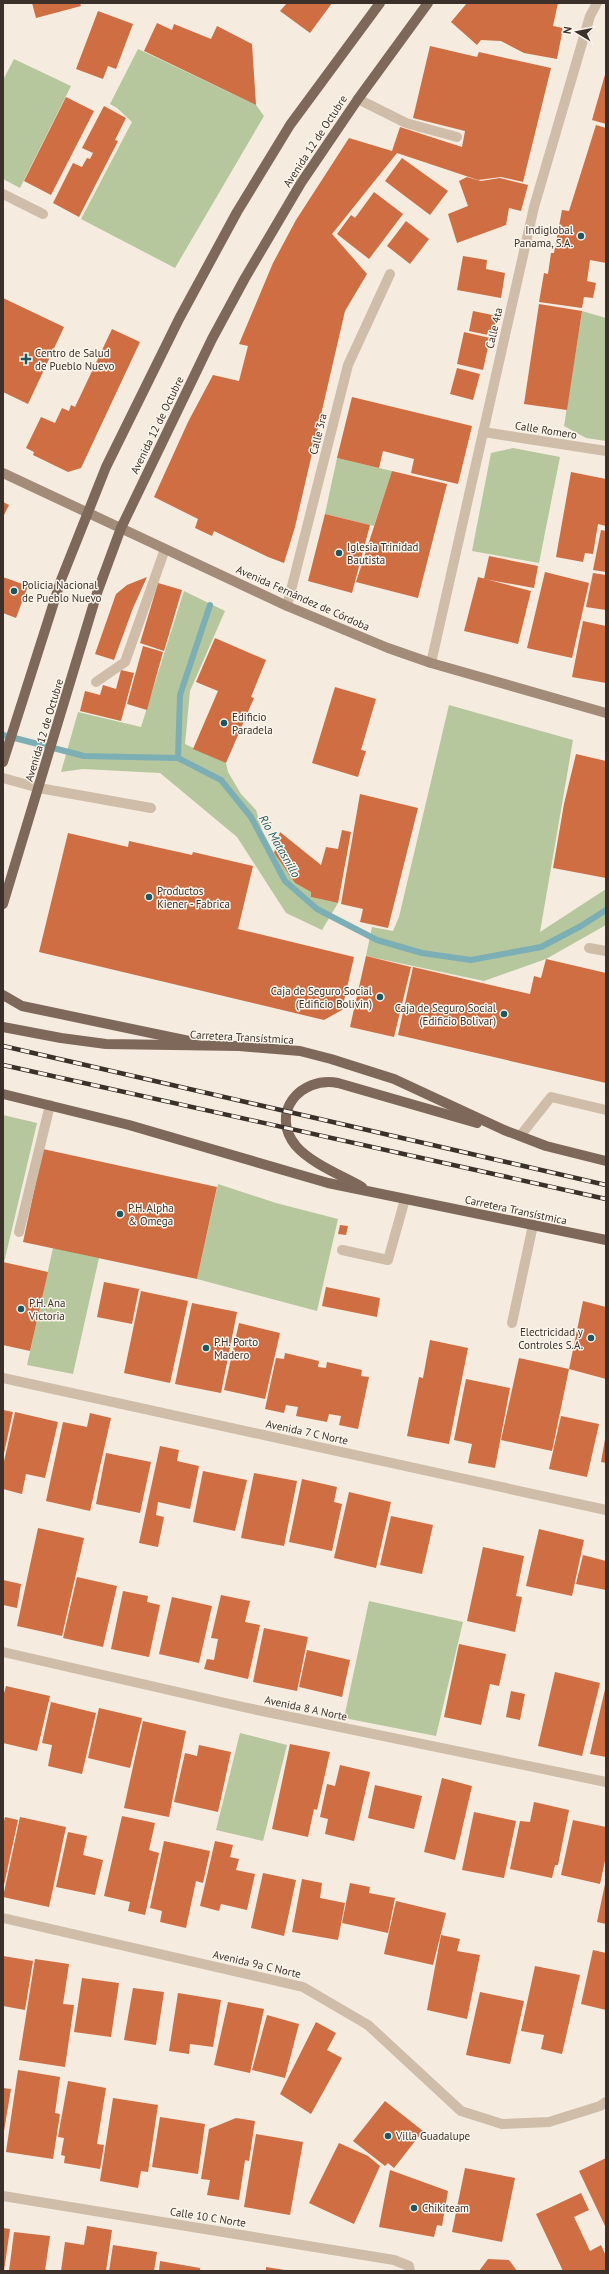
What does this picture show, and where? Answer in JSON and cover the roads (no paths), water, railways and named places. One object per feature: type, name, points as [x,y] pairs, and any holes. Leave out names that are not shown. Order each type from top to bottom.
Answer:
[{"type":"main road","points":[[4,757],[61,580],[106,467],[175,326],[238,212],[290,125],[380,3]]},
{"type":"main road","name":"Avenida 12 de Octubre","points":[[3,904],[46,766],[97,593],[121,528],[212,339],[245,278],[301,183],[358,99],[428,3]]},
{"type":"main road","name":"Avenida Fernández de Córdoba","points":[[3,473],[287,606],[388,648],[431,663],[606,712]]},
{"type":"main road","points":[[3,995],[22,1006],[216,1046]]},
{"type":"main road","name":"Carretera Transístmica","points":[[3,1027],[61,1038],[106,1044],[268,1047],[300,1051],[331,1058],[394,1079],[504,1130],[546,1146],[606,1161]]},
{"type":"main road","points":[[371,1192],[311,1158],[292,1139],[288,1132],[287,1113],[293,1097],[303,1088],[316,1082],[338,1083],[504,1130]]},
{"type":"main road","name":"Carretera Transístmica","points":[[3,1094],[220,1150],[299,1175],[371,1192],[606,1240]]},
{"type":"street","name":"Calle 4ta","points":[[431,663],[534,207],[590,16],[597,3]]},
{"type":"street","points":[[358,99],[406,123],[457,137]]},
{"type":"street","points":[[3,194],[43,214]]},
{"type":"street","name":"Calle 3ra","points":[[287,606],[348,365],[390,274]]},
{"type":"street","name":"Calle Romero","points":[[483,432],[606,451]]},
{"type":"street","points":[[96,682],[125,662],[165,549]]},
{"type":"street","points":[[3,778],[39,788],[151,808]]},
{"type":"street","points":[[589,948],[606,952]]},
{"type":"street","points":[[520,1136],[551,1097],[606,1110]]},
{"type":"street","points":[[19,1232],[50,1105]]},
{"type":"street","points":[[342,1250],[388,1260],[405,1199]]},
{"type":"street","points":[[512,1323],[533,1225]]},
{"type":"street","name":"Avenida 7 C Norte","points":[[3,1378],[606,1510]]},
{"type":"street","name":"Avenida 8 A Norte","points":[[3,1652],[243,1707],[606,1782]]},
{"type":"street","name":"Avenida 9a C Norte","points":[[3,1918],[303,1986],[368,2025],[461,2111],[502,2124],[549,2122],[600,2106],[606,2102]]},
{"type":"street","name":"Calle 10 C Norte","points":[[3,2196],[394,2260],[410,2268]]},
{"type":"waterway","points":[[178,758],[180,695],[210,605]]},
{"type":"waterway","name":"Río Matasnillo","points":[[3,735],[84,756],[178,758],[221,780],[251,817],[285,881],[317,909],[377,940],[422,953],[471,960],[541,947],[581,926],[606,910]]},
{"type":"railway","points":[[3,1046],[606,1185]]},
{"type":"railway","points":[[3,1065],[606,1199]]},
{"type":"place","name":"Indiglobal Panama, S.A.","points":[[581,236]]},
{"type":"place","name":"Centro de Salud de Pueblo Nuevo","points":[[26,359]]},
{"type":"place","name":"Iglesia Trinidad Bautista","points":[[339,553]]},
{"type":"place","name":"Policia Nacional de Pueblo Nuevo","points":[[14,591]]},
{"type":"place","name":"Edificio Paradela","points":[[224,723]]},
{"type":"place","name":"Productos Kiener - Fabrica","points":[[149,897]]},
{"type":"place","name":"Caja de Seguro Social (Edificio Bolivin)","points":[[380,997]]},
{"type":"place","name":"Caja de Seguro Social (Edificio Bolivar)","points":[[504,1014]]},
{"type":"place","name":"P.H. Alpha & Omega","points":[[120,1214]]},
{"type":"place","name":"P.H. Ana Victoria","points":[[21,1309]]},
{"type":"place","name":"Electricidad y Controles S.A.","points":[[591,1338]]},
{"type":"place","name":"P.H. Porto Madero","points":[[206,1348]]},
{"type":"place","name":"Villa Guadalupe","points":[[388,2136]]},
{"type":"place","name":"Chikiteam","points":[[414,2208]]}]
